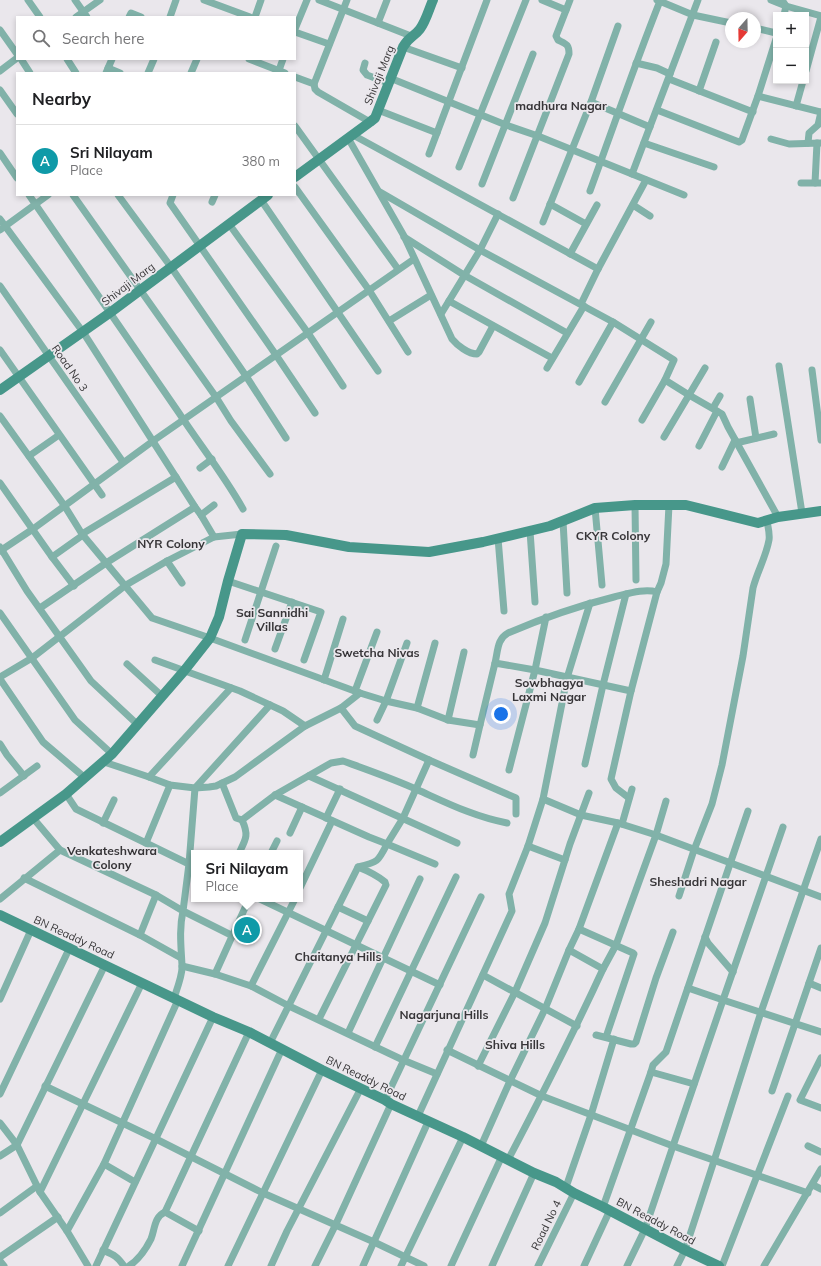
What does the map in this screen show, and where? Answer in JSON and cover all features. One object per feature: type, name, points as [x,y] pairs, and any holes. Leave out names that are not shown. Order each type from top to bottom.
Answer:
[{"type":"street","points":[[28,0],[39,16]]},
{"type":"street","points":[[75,0],[85,14],[100,0]]},
{"type":"street","points":[[170,16],[176,0]]},
{"type":"street","points":[[204,0],[218,2],[248,16]]},
{"type":"street","points":[[255,16],[262,0]]},
{"type":"street","points":[[296,28],[307,0]]},
{"type":"street","points":[[319,0],[411,36]]},
{"type":"street","points":[[347,0],[314,84],[314,89],[370,122]]},
{"type":"street","points":[[378,23],[387,0]]},
{"type":"street","name":"Shivaji Marg","points":[[296,176],[375,118],[403,47],[423,24],[433,0]]},
{"type":"street","points":[[429,154],[487,0]]},
{"type":"street","points":[[459,167],[526,0]]},
{"type":"street","points":[[542,0],[566,10]]},
{"type":"street","points":[[514,198],[569,54],[569,48],[566,44],[558,40],[556,36],[570,0]]},
{"type":"street","points":[[632,174],[698,0]]},
{"type":"street","points":[[770,0],[821,16],[809,60]]},
{"type":"street","points":[[782,0],[786,6],[785,12]]},
{"type":"street","points":[[590,191],[658,1],[693,15],[725,22]]},
{"type":"street","points":[[130,16],[131,13],[138,16]]},
{"type":"street","points":[[543,222],[572,150],[618,26]]},
{"type":"street","points":[[761,29],[773,32]]},
{"type":"street","points":[[0,30],[16,53]]},
{"type":"street","points":[[296,31],[330,44]]},
{"type":"street","points":[[699,90],[716,42]]},
{"type":"street","points":[[403,47],[462,68]]},
{"type":"street","points":[[656,110],[739,142],[742,140],[753,112],[773,48]]},
{"type":"street","points":[[482,184],[533,54]]},
{"type":"street","points":[[0,70],[16,59]]},
{"type":"street","points":[[21,60],[29,72]]},
{"type":"street","points":[[68,60],[75,72]]},
{"type":"street","points":[[107,70],[112,60]]},
{"type":"street","points":[[148,72],[154,60]]},
{"type":"street","points":[[191,72],[197,60]]},
{"type":"street","points":[[251,60],[280,72],[283,60]]},
{"type":"street","points":[[365,63],[363,70],[367,75],[449,102],[684,195]]},
{"type":"street","points":[[636,63],[657,68],[699,90],[753,112]]},
{"type":"street","points":[[296,77],[314,84]]},
{"type":"street","points":[[796,106],[802,84]]},
{"type":"street","points":[[0,90],[16,113]]},
{"type":"street","points":[[758,96],[821,112],[818,125],[809,133],[808,143]]},
{"type":"street","points":[[590,102],[650,127]]},
{"type":"street","points":[[378,110],[437,134]]},
{"type":"street","points":[[296,127],[398,269]]},
{"type":"street","points":[[350,136],[404,236],[452,339],[473,354],[476,354],[479,352],[493,326]]},
{"type":"street","points":[[350,136],[498,214],[598,269]]},
{"type":"street","points":[[772,139],[789,144],[819,143],[818,183],[801,183]]},
{"type":"street","points":[[644,143],[714,167]]},
{"type":"street","points":[[0,153],[16,177]]},
{"type":"street","points":[[547,368],[582,305],[598,269],[646,180]]},
{"type":"street","points":[[296,187],[368,290],[408,352]]},
{"type":"street","points":[[380,192],[480,250],[613,322],[674,360],[665,380],[642,420]]},
{"type":"street","points":[[30,196],[69,255],[111,312],[183,420],[212,459],[243,509]]},
{"type":"street","points":[[3,228],[47,196]]},
{"type":"street","points":[[74,196],[216,397],[231,421],[270,474]]},
{"type":"street","points":[[119,196],[171,267],[246,376],[286,438]]},
{"type":"street","points":[[173,196],[170,203],[315,413]]},
{"type":"street","points":[[212,202],[215,196]]},
{"type":"street","points":[[265,196],[337,312],[378,371]]},
{"type":"street","name":"Shivaji Marg","points":[[0,390],[111,312],[265,196]]},
{"type":"street","points":[[550,204],[586,224]]},
{"type":"street","points":[[570,254],[597,205]]},
{"type":"street","points":[[632,205],[650,216]]},
{"type":"street","points":[[441,314],[480,250],[498,214]]},
{"type":"street","points":[[0,219],[3,228],[83,332],[195,507],[201,514],[214,537]]},
{"type":"street","points":[[229,224],[308,333],[343,386]]},
{"type":"street","points":[[404,236],[464,275],[567,333]]},
{"type":"street","points":[[137,724],[91,681],[60,635],[27,591],[1,549],[33,529],[153,440],[414,259]]},
{"type":"street","name":"Road No 3","points":[[0,286],[123,462]]},
{"type":"street","points":[[389,321],[431,295]]},
{"type":"street","points":[[449,301],[552,358]]},
{"type":"street","points":[[579,382],[613,322]]},
{"type":"street","points":[[605,402],[651,322]]},
{"type":"street","points":[[0,350],[102,495]]},
{"type":"street","points":[[779,366],[802,513]]},
{"type":"street","points":[[664,437],[705,368]]},
{"type":"street","points":[[812,370],[821,440]]},
{"type":"street","points":[[665,380],[722,414],[735,441],[778,517]]},
{"type":"street","points":[[699,446],[720,396]]},
{"type":"street","points":[[750,398],[756,438]]},
{"type":"street","points":[[0,416],[64,505],[83,535],[152,618],[358,692],[386,701],[417,708],[448,720],[480,725]]},
{"type":"street","points":[[735,441],[774,434]]},
{"type":"street","points":[[29,456],[59,435]]},
{"type":"street","points":[[722,467],[735,441]]},
{"type":"street","points":[[200,468],[212,459]]},
{"type":"street","points":[[52,557],[83,535],[176,477]]},
{"type":"street","points":[[0,483],[74,586]]},
{"type":"street","points":[[201,514],[214,505]]},
{"type":"street","points":[[84,777],[43,742],[0,678],[32,658],[126,585],[167,561],[214,537],[242,534],[286,535],[349,547],[429,552],[550,526],[595,508],[635,505],[686,505],[758,523],[778,517],[821,511]]},
{"type":"street","points":[[635,505],[636,580]]},
{"type":"street","points":[[629,798],[616,788],[611,779],[631,692],[657,592],[666,564],[669,505]]},
{"type":"street","points":[[40,608],[106,563],[195,507]]},
{"type":"street","points":[[595,508],[602,585]]},
{"type":"street","points":[[563,521],[567,593]]},
{"type":"street","points":[[680,896],[694,850],[712,804],[722,765],[743,656],[753,588],[760,571],[769,539],[766,521]]},
{"type":"street","points":[[530,531],[535,602]]},
{"type":"street","points":[[0,842],[66,794],[84,777],[104,762],[184,671],[210,638],[219,617],[242,534]]},
{"type":"street","points":[[498,538],[504,611]]},
{"type":"street","points":[[245,640],[276,546]]},
{"type":"street","points":[[167,561],[182,583]]},
{"type":"street","points":[[228,581],[321,612],[304,660]]},
{"type":"street","points":[[473,755],[496,663],[500,640],[503,636],[546,617],[590,603],[650,590],[657,592]]},
{"type":"street","points":[[585,764],[626,594]]},
{"type":"street","points":[[275,649],[292,602]]},
{"type":"street","points":[[418,1116],[512,911],[510,894],[528,846],[543,799],[567,678],[590,603]]},
{"type":"street","points":[[0,613],[75,720],[112,754]]},
{"type":"street","points":[[509,770],[535,670],[546,617]]},
{"type":"street","points":[[324,680],[343,619]]},
{"type":"street","points":[[104,762],[149,776],[170,785],[195,788],[209,787],[235,777],[305,726],[341,708],[358,692],[376,632]]},
{"type":"street","points":[[377,720],[386,701],[407,643]]},
{"type":"street","points":[[417,708],[435,643]]},
{"type":"street","points":[[448,720],[464,652]]},
{"type":"street","points":[[155,660],[231,688],[270,705],[283,711],[305,726]]},
{"type":"street","points":[[496,663],[535,670],[631,692]]},
{"type":"street","points":[[127,664],[162,696]]},
{"type":"street","points":[[149,776],[231,688]]},
{"type":"street","points":[[67,1231],[104,1164],[176,999],[182,962],[180,924],[189,864],[195,788],[270,705]]},
{"type":"street","points":[[341,708],[354,726],[516,798],[516,814]]},
{"type":"street","points":[[0,744],[24,776]]},
{"type":"street","points":[[270,1043],[358,867],[377,861],[380,858],[387,844],[404,818],[429,760]]},
{"type":"street","points":[[242,820],[275,795],[331,762],[343,761],[416,789],[472,814],[488,820],[507,823]]},
{"type":"street","points":[[0,793],[37,766]]},
{"type":"street","points":[[309,776],[457,843]]},
{"type":"street","points":[[222,783],[236,818],[242,820],[247,832],[246,839],[240,850]]},
{"type":"street","points":[[146,843],[170,785]]},
{"type":"street","points":[[303,881],[340,789]]},
{"type":"street","points":[[481,1146],[510,1081],[546,1009],[569,950],[579,929],[632,789]]},
{"type":"street","points":[[478,1066],[515,992],[545,923],[565,860],[589,793]]},
{"type":"street","points":[[66,794],[76,809],[189,864]]},
{"type":"street","points":[[275,795],[369,838],[435,864]]},
{"type":"street","points":[[543,799],[581,815],[620,823],[656,835],[730,864],[821,896]]},
{"type":"street","points":[[103,822],[114,800]]},
{"type":"street","points":[[451,1266],[505,1158],[542,1096],[616,945],[656,835],[666,801]]},
{"type":"street","points":[[290,833],[302,808]]},
{"type":"street","points":[[584,1266],[607,1209],[653,1065],[666,1052],[748,811]]},
{"type":"street","points":[[33,818],[60,850],[156,895],[183,911],[233,936]]},
{"type":"street","points":[[627,1266],[645,1229],[783,827]]},
{"type":"street","points":[[677,1266],[684,1250],[714,1161],[761,1012],[821,839]]},
{"type":"street","points":[[272,850],[277,841]]},
{"type":"street","points":[[528,846],[565,860]]},
{"type":"street","points":[[0,898],[60,850]]},
{"type":"street","points":[[318,1020],[384,890],[386,882],[370,872],[358,867]]},
{"type":"street","points":[[375,1047],[456,877]]},
{"type":"street","points":[[24,878],[140,935],[182,962],[251,986],[375,1047],[437,1074]]},
{"type":"street","points":[[348,1033],[420,879]]},
{"type":"street","points":[[140,935],[156,895]]},
{"type":"street","points":[[315,1266],[336,1226],[404,1060],[481,897]]},
{"type":"street","points":[[215,974],[248,902]]},
{"type":"street","points":[[266,902],[440,985]]},
{"type":"street","points":[[251,986],[293,902]]},
{"type":"street","points":[[338,907],[368,921]]},
{"type":"street","name":"BN Readdy Road","points":[[0,915],[70,947],[213,1017],[249,1032],[322,1070],[570,1190],[684,1250],[719,1266]]},
{"type":"street","points":[[579,929],[634,952],[606,1037]]},
{"type":"street","points":[[0,999],[32,930]]},
{"type":"street","points":[[596,1035],[631,1044],[636,1042],[656,978],[673,932]]},
{"type":"street","points":[[705,937],[708,943],[733,972]]},
{"type":"street","points":[[0,1094],[70,947]]},
{"type":"street","points":[[772,1091],[821,948]]},
{"type":"street","points":[[569,950],[603,969]]},
{"type":"street","points":[[0,1156],[17,1145],[104,964]]},
{"type":"street","points":[[483,975],[577,1026]]},
{"type":"street","points":[[0,1213],[39,1189],[142,983]]},
{"type":"street","points":[[809,983],[821,988]]},
{"type":"street","points":[[688,988],[821,1032]]},
{"type":"street","points":[[96,1266],[213,1017]]},
{"type":"street","points":[[129,1266],[136,1261],[147,1245],[155,1229],[156,1219],[160,1214],[165,1212],[249,1032]]},
{"type":"street","name":"Road No 4","points":[[538,1266],[570,1190],[614,1039]]},
{"type":"street","points":[[182,1266],[282,1049]]},
{"type":"street","points":[[447,1050],[542,1096],[714,1161],[808,1193]]},
{"type":"street","points":[[821,1058],[800,1100],[821,1108]]},
{"type":"street","points":[[228,1266],[322,1070]]},
{"type":"street","points":[[651,1072],[694,1084]]},
{"type":"street","points":[[45,1086],[156,1139],[225,1175],[424,1266]]},
{"type":"street","points":[[271,1266],[298,1209],[361,1088]]},
{"type":"street","points":[[722,1266],[788,1096]]},
{"type":"street","points":[[363,1266],[428,1122]]},
{"type":"street","points":[[0,1123],[17,1145],[39,1189],[88,1266]]},
{"type":"street","points":[[401,1266],[463,1137]]},
{"type":"street","points":[[808,1146],[821,1152]]},
{"type":"street","points":[[104,1164],[135,1182]]},
{"type":"street","points":[[764,1266],[813,1185],[821,1169]]},
{"type":"street","points":[[492,1266],[534,1173]]},
{"type":"street","points":[[813,1185],[821,1189]]},
{"type":"street","points":[[165,1212],[199,1231]]},
{"type":"street","points":[[0,1257],[58,1217]]},
{"type":"street","points":[[103,1250],[115,1255],[120,1259],[124,1266]]},
{"type":"street","points":[[0,1261],[4,1266]]},
{"type":"place","name":"Sri Nilayam","points":[[247,930]]},
{"type":"district","name":"madhura Nagar","points":[[561,105]]},
{"type":"district","name":"CKYR Colony","points":[[613,535]]},
{"type":"district","name":"NYR Colony","points":[[171,543]]},
{"type":"district","name":"Sai Sannidhi Villas","points":[[272,619]]},
{"type":"district","name":"Swetcha Nivas","points":[[377,652]]},
{"type":"district","name":"Sowbhagya Laxmi Nagar","points":[[549,689]]},
{"type":"district","name":"Venkateshwara Colony","points":[[112,857]]},
{"type":"district","name":"Sheshadri Nagar","points":[[698,881]]},
{"type":"district","name":"Chaitanya Hills","points":[[338,956]]},
{"type":"district","name":"Nagarjuna Hills","points":[[444,1014]]},
{"type":"district","name":"Shiva Hills","points":[[515,1044]]}]
